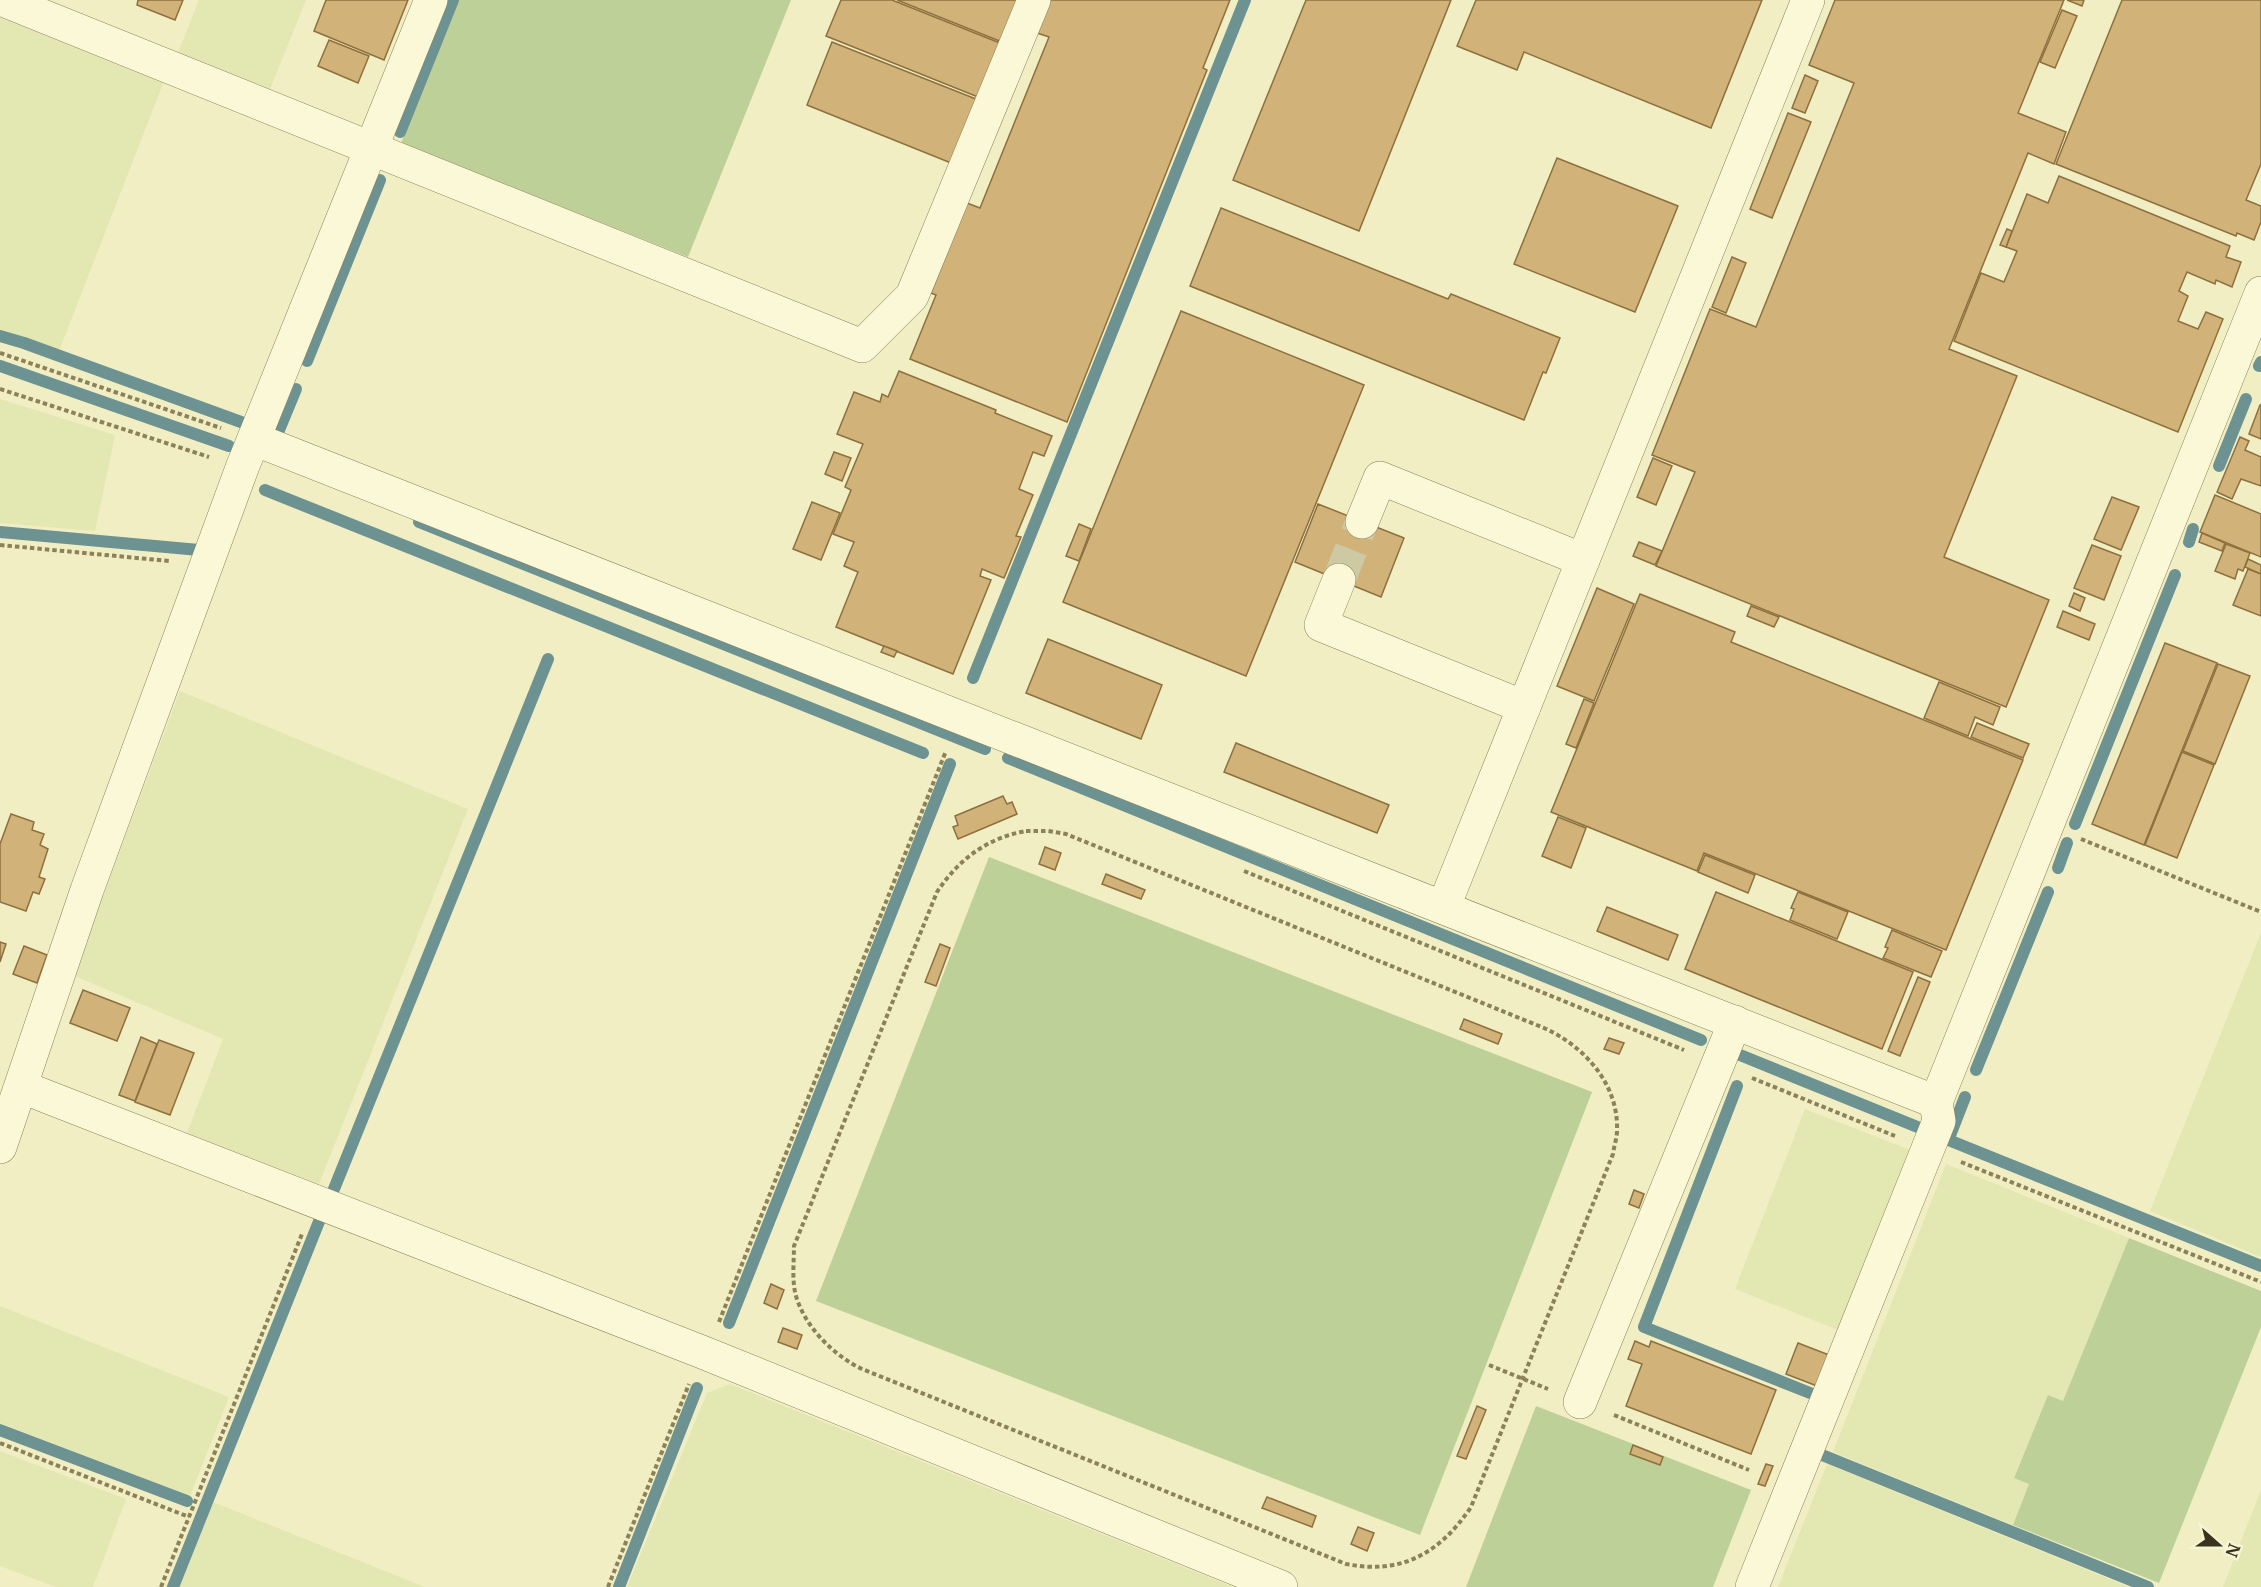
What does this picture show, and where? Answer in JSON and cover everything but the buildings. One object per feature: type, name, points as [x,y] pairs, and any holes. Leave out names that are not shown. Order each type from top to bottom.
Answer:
[{"type":"street","points":[[3,0],[862,346],[912,296],[1034,0]]},
{"type":"street","points":[[0,1147],[87,890],[206,565],[254,439],[431,0]]},
{"type":"street","points":[[1444,906],[1808,0]]},
{"type":"street","points":[[1752,1587],[1939,1121],[1936,1102],[2261,293]]},
{"type":"street","points":[[254,439],[1444,906],[1936,1102]]},
{"type":"street","points":[[1362,522],[1380,478],[1583,560]]},
{"type":"street","points":[[1339,580],[1321,625],[1524,707]]},
{"type":"street","points":[[1580,1402],[1735,1022]]},
{"type":"street","points":[[22,1087],[704,1353],[1281,1587]]},
{"type":"path","points":[[0,353],[254,439]]},
{"type":"path","points":[[0,545],[206,565]]},
{"type":"path","points":[[608,1587],[946,751]]},
{"type":"path","points":[[2047,825],[2261,912]]},
{"type":"path","points":[[1048,831],[1066,834],[1544,1028],[1562,1036],[1578,1049],[1595,1065],[1614,1107],[1617,1130],[1613,1154],[1523,1379],[1471,1507],[1457,1528],[1425,1555],[1404,1563],[1364,1568],[1346,1564],[862,1369],[846,1361],[827,1344],[810,1324],[797,1301],[793,1276],[794,1246],[937,892],[960,862],[980,847],[1010,834],[1048,831]]},
{"type":"path","points":[[1928,1149],[2261,1282]]},
{"type":"path","points":[[161,1587],[315,1201]]},
{"type":"path","points":[[1489,1365],[1749,1470]]},
{"type":"path","points":[[0,1443],[189,1517]]},
{"type":"green space","points":[[199,0],[306,0],[270,89],[178,53]]},
{"type":"green space","points":[[458,0],[791,0],[688,257],[401,143]]},
{"type":"green space","points":[[0,16],[164,81],[59,351],[0,331]]},
{"type":"green space","points":[[0,399],[115,435],[95,531],[0,523]]},
{"type":"green space","points":[[180,691],[468,809],[319,1184],[187,1133],[223,1039],[75,976]]},
{"type":"green space","points":[[989,857],[1592,1092],[1420,1535],[816,1301]]},
{"type":"green space","points":[[2261,933],[2261,1257],[2150,1211]]},
{"type":"green space","points":[[1805,1109],[1913,1151],[1843,1332],[1735,1289]]},
{"type":"green space","points":[[1946,1164],[2129,1238],[2063,1401],[2048,1395],[2014,1477],[2029,1484],[2013,1525],[1833,1452]]},
{"type":"green space","points":[[2129,1238],[2261,1291],[2261,1327],[2159,1583],[2013,1525],[2029,1484],[2014,1478],[2048,1395],[2063,1401]]},
{"type":"green space","points":[[0,1306],[229,1397],[190,1496],[0,1423]]},
{"type":"green space","points":[[730,1384],[1233,1587],[627,1587],[707,1393]]},
{"type":"green space","points":[[1536,1406],[1751,1490],[1713,1587],[1466,1587]]},
{"type":"green space","points":[[0,1451],[126,1499],[93,1587],[56,1587],[0,1566]]},
{"type":"green space","points":[[1827,1464],[2129,1587],[1778,1587]]},
{"type":"green space","points":[[2261,1490],[2261,1587],[2223,1587]]},
{"type":"green space","points":[[213,1502],[425,1587],[179,1587]]},
{"type":"waterway","points":[[400,132],[453,0]]},
{"type":"waterway","points":[[973,678],[1245,0]]},
{"type":"waterway","points":[[307,361],[380,180]]},
{"type":"waterway","points":[[0,336],[241,422]]},
{"type":"waterway","points":[[2259,366],[2261,362]]},
{"type":"waterway","points":[[0,366],[229,446]]},
{"type":"waterway","points":[[277,435],[296,389]]},
{"type":"waterway","points":[[2219,466],[2246,399]]},
{"type":"waterway","points":[[265,490],[923,753]]},
{"type":"waterway","points":[[419,522],[985,749]]},
{"type":"waterway","points":[[2189,542],[2193,529]]},
{"type":"waterway","points":[[0,532],[199,550]]},
{"type":"waterway","points":[[2075,824],[2175,575]]},
{"type":"waterway","points":[[334,1189],[548,659]]},
{"type":"waterway","points":[[1008,758],[1701,1040]]},
{"type":"waterway","points":[[729,1323],[950,764]]},
{"type":"waterway","points":[[2058,868],[2067,843]]},
{"type":"waterway","points":[[1976,1070],[2048,892]]},
{"type":"waterway","points":[[1740,1055],[1920,1128]]},
{"type":"waterway","points":[[1737,1086],[1644,1327],[1810,1393]]},
{"type":"waterway","points":[[1949,1138],[1965,1097]]},
{"type":"waterway","points":[[1946,1139],[2261,1266]]},
{"type":"waterway","points":[[173,1587],[320,1219]]},
{"type":"waterway","points":[[619,1587],[697,1388]]},
{"type":"waterway","points":[[0,1430],[187,1501]]},
{"type":"waterway","points":[[1822,1455],[2148,1587]]},
{"type":"tunnel","points":[[1339,580],[1362,522]]}]
